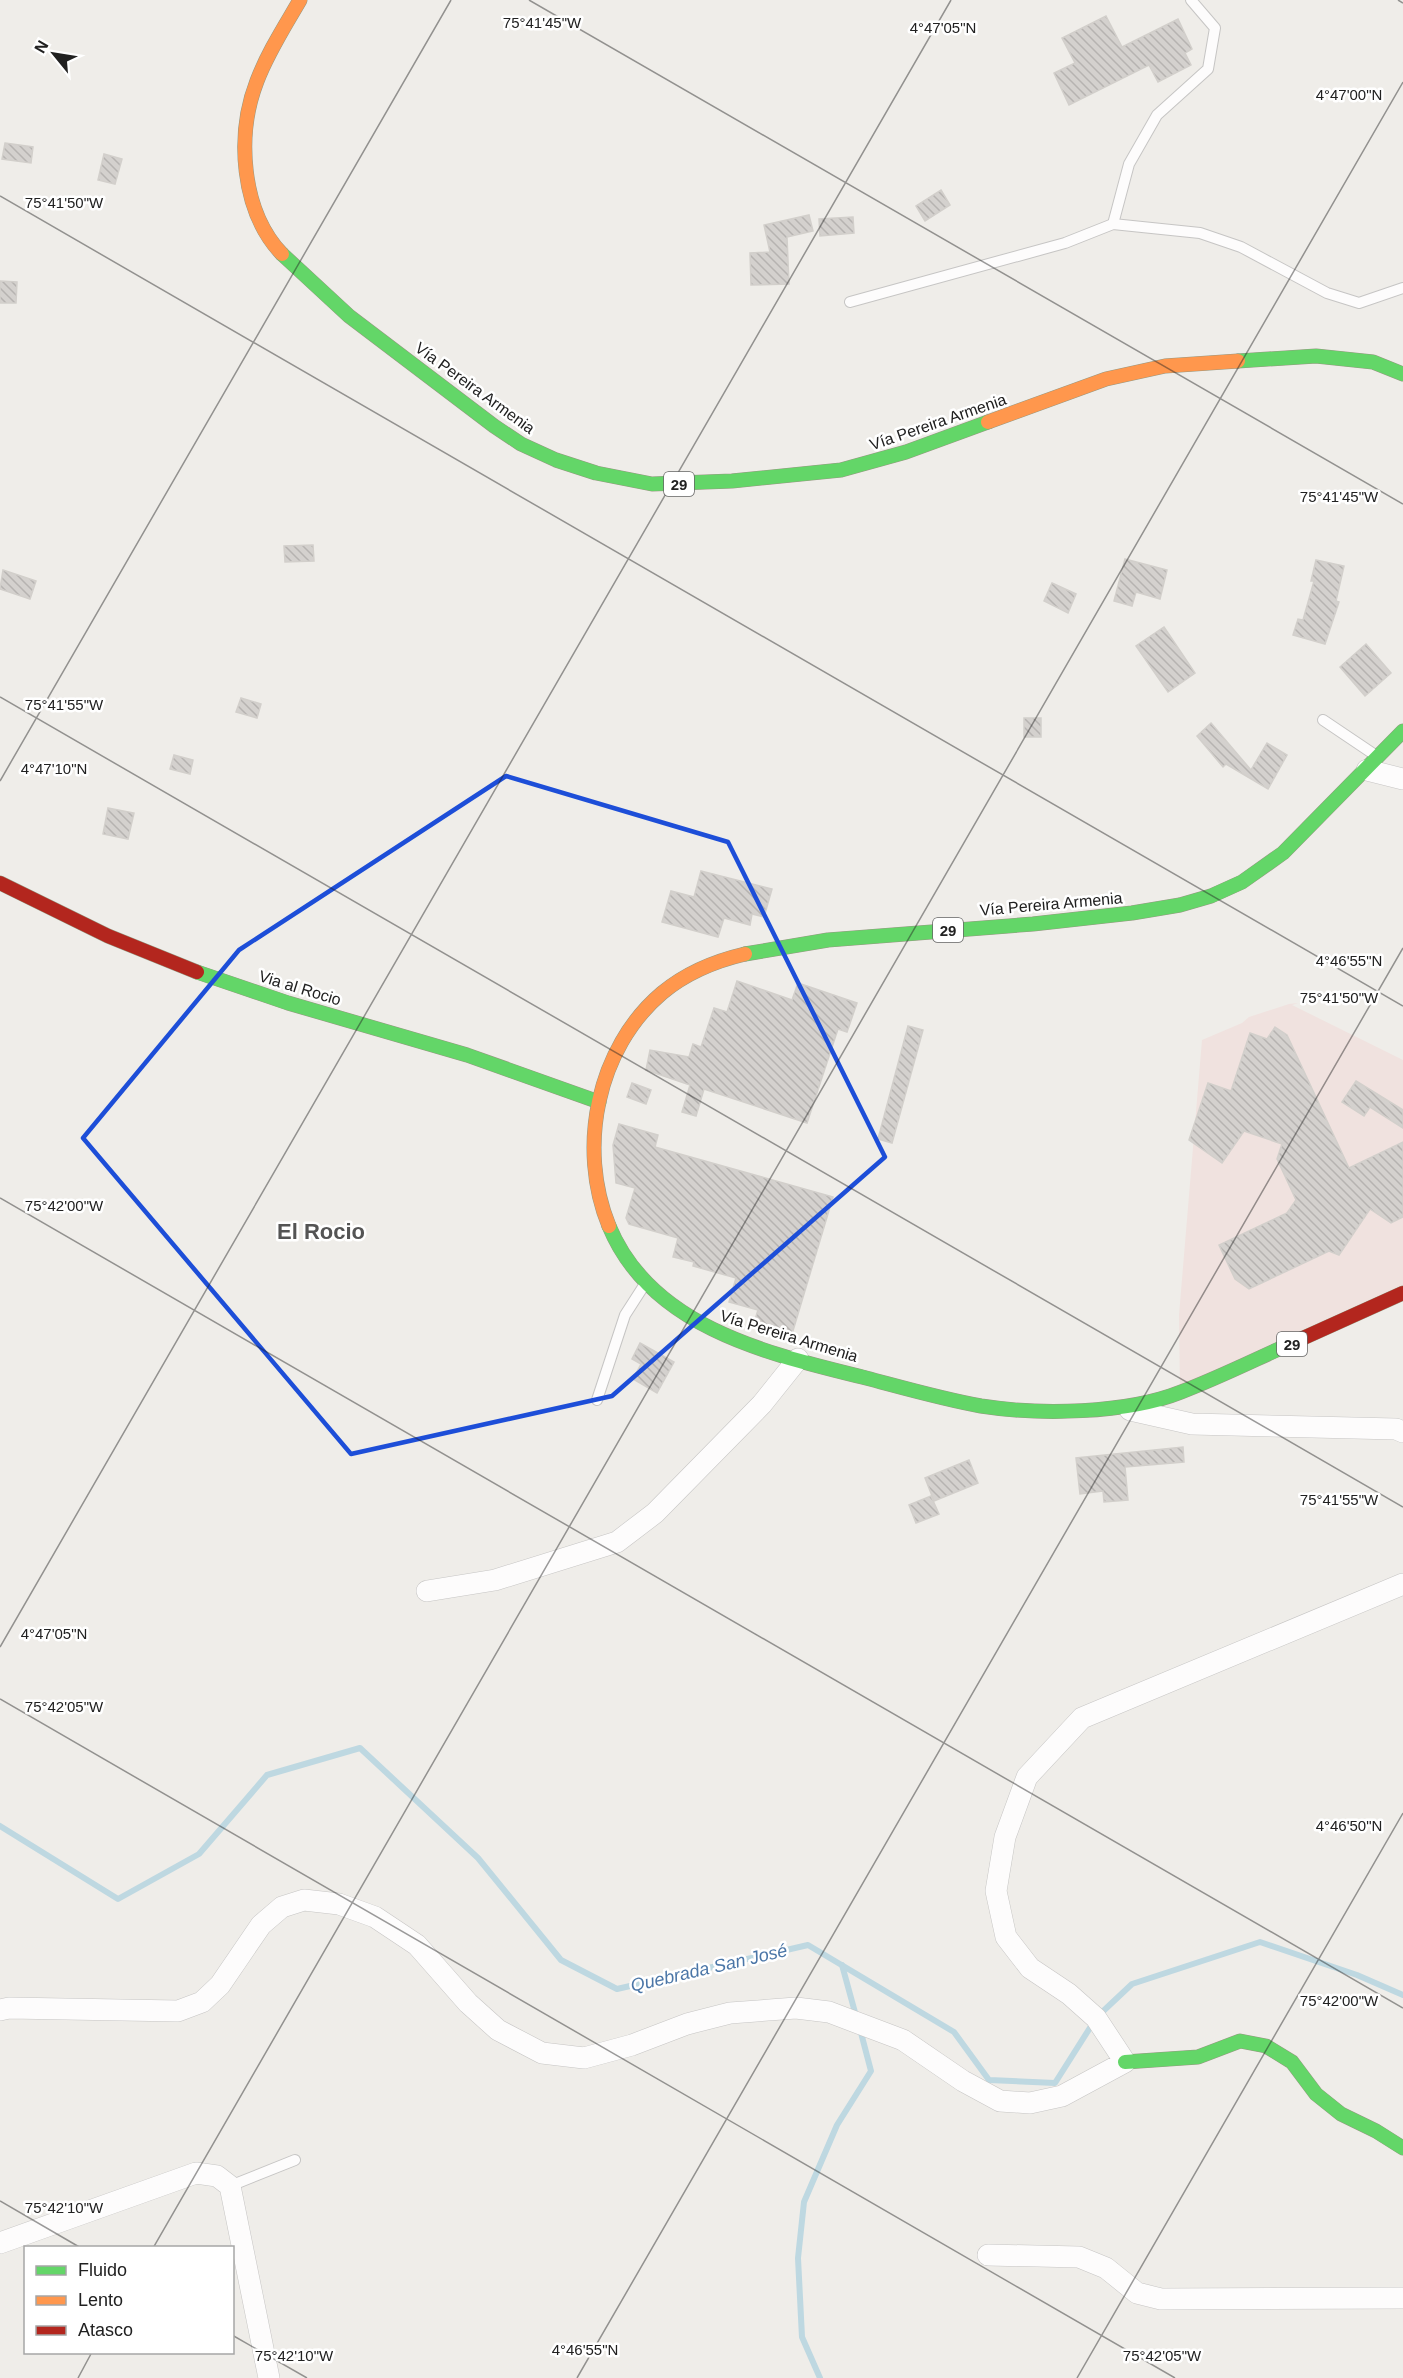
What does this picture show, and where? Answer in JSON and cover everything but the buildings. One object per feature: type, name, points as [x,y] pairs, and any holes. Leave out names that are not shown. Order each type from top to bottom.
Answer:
[{"type":"main road","name":"Vía Pereira Armenia","points":[[300,0],[265,62],[250,105],[246,135],[247,168],[252,197],[264,231],[329,300],[494,426],[521,444],[556,460],[596,473],[652,484],[702,483],[794,476],[841,470],[906,452],[1106,379],[1141,370],[1194,363],[1316,356],[1373,362],[1403,374]]},
{"type":"main road","name":"Vía Pereira Armenia","points":[[1403,731],[1287,850],[1268,866],[1227,890],[1205,898],[1147,911],[1065,921],[788,944],[709,965],[680,980],[657,997],[639,1017],[615,1053],[599,1102],[594,1134],[594,1160],[607,1225],[621,1253],[646,1282],[671,1304],[707,1328],[798,1359],[962,1403],[1044,1411],[1147,1403],[1180,1393],[1403,1293]]},
{"type":"main road","name":"Via al Rocio","points":[[0,884],[108,936],[213,978],[288,1003],[503,1066],[599,1102]]},
{"type":"main road","points":[[1125,2062],[1198,2057],[1240,2041],[1266,2046],[1292,2062],[1316,2094],[1341,2114],[1376,2131],[1403,2148]]},
{"type":"street","points":[[1372,763],[1403,779]]},
{"type":"street","points":[[427,1591],[495,1580],[617,1542],[655,1513],[762,1404],[798,1359]]},
{"type":"street","points":[[1118,1407],[1192,1424],[1396,1429],[1403,1432]]},
{"type":"street","points":[[0,2010],[9,2008],[178,2011],[202,2002],[220,1985],[261,1925],[282,1907],[304,1900],[339,1904],[375,1917],[417,1944],[468,2003],[498,2030],[542,2053],[584,2058],[633,2045],[687,2024],[730,2013],[796,2008],[829,2012],[903,2040],[963,2081],[1000,2101],[1030,2103],[1062,2096],[1125,2062],[1096,2018],[1069,1994],[1030,1968],[1006,1937],[996,1891],[1005,1838],[1028,1777],[1082,1718],[1403,1584]]},
{"type":"street","points":[[0,2243],[196,2172],[217,2176],[230,2186],[269,2378]]},
{"type":"street","points":[[988,2255],[1079,2257],[1106,2268],[1137,2293],[1161,2299],[1403,2298]]},
{"type":"lane","points":[[1113,224],[1129,164],[1157,115],[1208,69],[1215,28],[1191,0]]},
{"type":"lane","points":[[850,303],[1065,243],[1113,224],[1200,232],[1241,248],[1327,293],[1359,303],[1403,288]]},
{"type":"lane","points":[[1323,720],[1372,763]]},
{"type":"lane","points":[[597,1400],[625,1315],[646,1282]]},
{"type":"lane","points":[[230,2186],[295,2160]]},
{"type":"highlighted area","points":[[506,776],[728,842],[885,1157],[612,1396],[351,1454],[83,1138],[239,950]]},
{"type":"shaded area","points":[[1298,1003],[1292,1005],[1403,1060],[1403,1293],[1180,1393],[1179,1315],[1202,1040],[1242,1023],[1249,1017]]},
{"type":"waterway","name":"Quebrada San José","points":[[0,1826],[118,1899],[199,1854],[267,1775],[360,1748],[478,1858],[561,1960],[617,1989],[808,1945],[954,2032],[989,2080],[1055,2083],[1093,2023]]},
{"type":"waterway","name":"Quebrada San José","points":[[1099,2015],[1132,1984],[1260,1942],[1357,1975],[1403,1995]]},
{"type":"waterway","points":[[842,1965],[856,2016]]},
{"type":"waterway","points":[[820,2378],[802,2337],[798,2258],[804,2202],[837,2125],[871,2071],[860,2029]]},
{"type":"traffic: fast","points":[[282,254],[349,316],[494,426],[521,444],[556,460],[596,473],[652,484],[732,481],[841,470],[906,452],[988,422]]},
{"type":"traffic: fast","points":[[1238,361],[1316,356],[1373,362],[1403,374]]},
{"type":"traffic: fast","points":[[745,954],[828,940],[1033,924],[1132,913],[1180,905],[1211,896],[1242,882],[1283,853],[1403,731]]},
{"type":"traffic: fast","points":[[197,972],[288,1003],[467,1055],[599,1102]]},
{"type":"traffic: fast","points":[[609,1226],[628,1261],[653,1289],[683,1313],[717,1331],[791,1358],[981,1406],[1029,1411],[1082,1411],[1135,1405],[1181,1392],[1290,1344]]},
{"type":"traffic: fast","points":[[1125,2062],[1198,2057],[1240,2041],[1266,2046],[1292,2062],[1316,2094],[1341,2114],[1376,2131],[1403,2148]]},
{"type":"traffic: slow","points":[[282,254],[268,236],[251,195],[246,172],[246,125],[250,102],[261,70],[300,0]]},
{"type":"traffic: slow","points":[[988,422],[1106,379],[1165,366],[1238,361]]},
{"type":"traffic: slow","points":[[609,1226],[599,1196],[595,1164],[595,1133],[599,1101],[608,1070],[622,1042],[640,1016],[662,993],[681,979],[701,969],[745,954]]},
{"type":"traffic: jam","points":[[0,883],[108,936],[197,972]]},
{"type":"traffic: jam","points":[[1290,1344],[1403,1293]]},
{"type":"district","name":"El Rocio","points":[[321,1231]]}]
